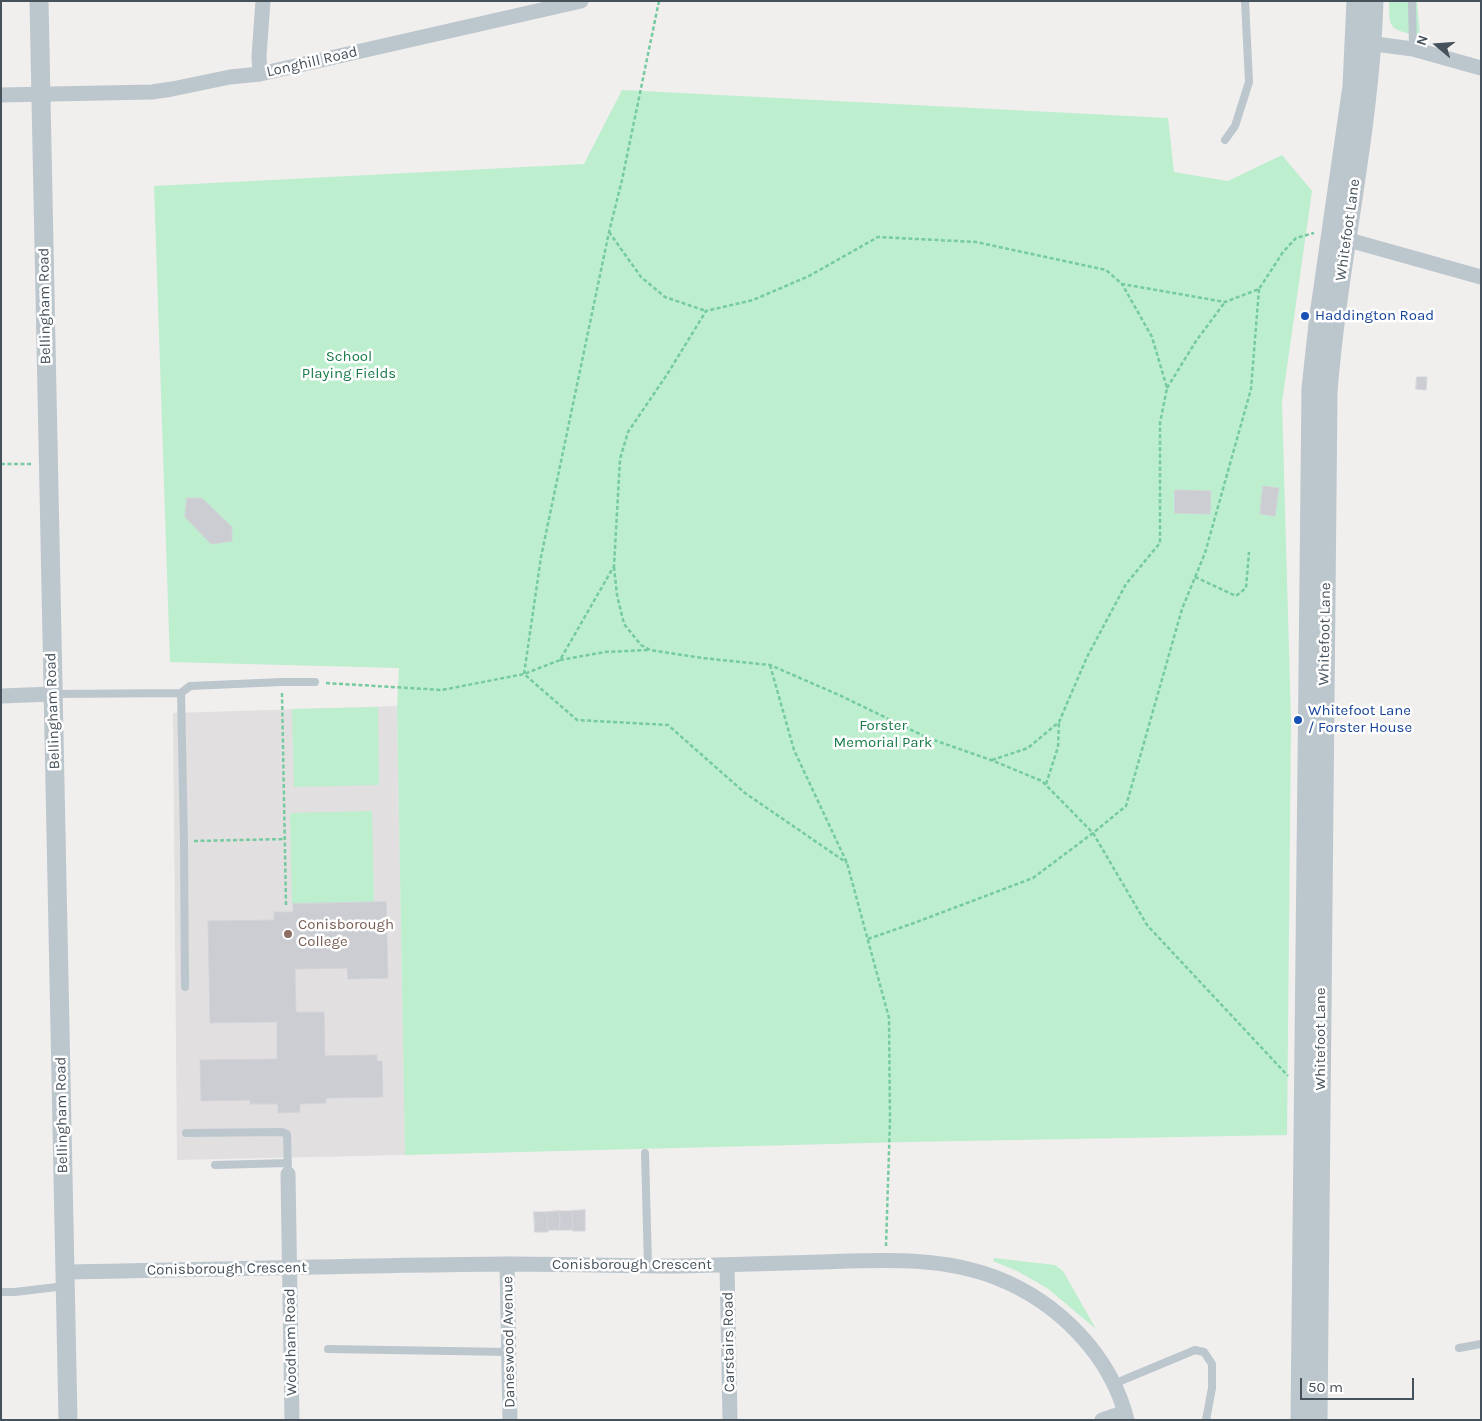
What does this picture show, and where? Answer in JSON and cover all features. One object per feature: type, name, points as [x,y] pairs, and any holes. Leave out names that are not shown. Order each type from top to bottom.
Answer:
[{"type":"street","name":"Bellingham Road","points":[[39,1],[68,1420]]},
{"type":"street","points":[[260,74],[259,56],[263,1]]},
{"type":"street","name":"Longhill Road","points":[[1,95],[152,92],[172,89],[230,77],[260,74],[581,1]]},
{"type":"street","name":"Whitefoot Lane","points":[[1318,1420],[1311,388],[1319,315],[1352,86],[1356,1]]},
{"type":"street","name":"Whitefoot Lane","points":[[1330,236],[1373,43],[1374,1]]},
{"type":"street","points":[[1354,41],[1413,49],[1481,68]]},
{"type":"street","points":[[1330,236],[1481,277]]},
{"type":"street","points":[[1,696],[52,694]]},
{"type":"street","name":"Whitefoot Lane","points":[[1300,1420],[1314,887]]},
{"type":"street","name":"Woodham Road","points":[[288,1169],[292,1420]]},
{"type":"street","name":"Conisborough Crescent","points":[[65,1279],[290,1268],[508,1264],[648,1266],[885,1260],[948,1264],[997,1278],[1042,1302],[1060,1316],[1078,1332],[1093,1350],[1114,1385],[1126,1416]]},
{"type":"street","name":"Daneswood Avenue","points":[[508,1264],[510,1420]]},
{"type":"street","name":"Carstairs Road","points":[[727,1265],[730,1420]]},
{"type":"street","points":[[1102,1420],[1126,1416]]},
{"type":"lane","points":[[1225,140],[1235,126],[1249,82],[1245,1]]},
{"type":"lane","points":[[1412,1],[1413,49]]},
{"type":"lane","points":[[52,694],[181,693],[190,686],[315,682]]},
{"type":"lane","points":[[181,693],[185,986]]},
{"type":"lane","points":[[186,1133],[282,1132],[287,1134],[288,1169],[215,1165]]},
{"type":"lane","points":[[645,1153],[648,1266]]},
{"type":"lane","points":[[1,1292],[15,1292],[65,1279]]},
{"type":"lane","points":[[1460,1348],[1481,1344]]},
{"type":"lane","points":[[328,1349],[509,1352]]},
{"type":"lane","points":[[1114,1385],[1195,1350],[1204,1352],[1212,1364],[1212,1388],[1206,1420]]},
{"type":"path","points":[[524,674],[541,557],[609,232],[660,1]]},
{"type":"path","points":[[609,232],[641,277],[665,297],[706,311],[753,300],[809,276],[878,237],[976,242],[1106,270],[1122,284],[1152,337],[1167,388]]},
{"type":"path","points":[[868,939],[1033,878],[1093,834],[1126,806],[1182,609],[1204,553],[1251,389],[1259,289],[1283,252],[1296,238],[1330,236]]},
{"type":"path","points":[[1122,284],[1225,302],[1259,289]]},
{"type":"path","points":[[1046,784],[1058,747],[1059,722],[1087,656],[1126,584],[1160,543],[1160,423],[1167,388],[1196,341],[1225,302]]},
{"type":"path","points":[[650,650],[641,645],[624,624],[617,595],[614,566],[620,459],[628,432],[668,373],[706,311]]},
{"type":"path","points":[[1,464],[48,463]]},
{"type":"path","points":[[1195,577],[1236,596],[1246,588],[1249,552]]},
{"type":"path","points":[[560,660],[614,566]]},
{"type":"path","points":[[315,682],[442,690],[524,674],[560,660],[605,652],[650,650],[770,665],[839,695],[928,738],[991,760],[1046,784],[1093,834],[1147,925],[1291,1080]]},
{"type":"path","points":[[770,665],[794,750],[847,864],[890,1018],[890,1120],[885,1260]]},
{"type":"path","points":[[524,674],[577,720],[668,725],[746,792],[847,864]]},
{"type":"path","points":[[282,682],[286,905]]},
{"type":"path","points":[[991,760],[1028,748],[1059,722]]},
{"type":"path","points":[[184,841],[285,839]]},
{"type":"shaded area","name":"Conisborough College","points":[[397,706],[405,1155],[177,1160],[173,713]]},
{"type":"green space","points":[[1389,1],[1417,1],[1420,36],[1394,28],[1390,19]]},
{"type":"green space","name":"Forster Memorial Park","points":[[622,90],[1168,118],[1174,172],[1228,181],[1282,155],[1312,191],[1282,402],[1291,721],[1287,1135],[908,1142],[405,1155],[397,706],[399,668],[170,662],[154,186],[584,164]]},
{"type":"green space","points":[[378,707],[379,785],[294,787],[292,709]]},
{"type":"green space","points":[[372,811],[374,902],[292,904],[290,813]]},
{"type":"green space","points":[[994,1258],[1055,1265],[1063,1271],[1096,1329],[1047,1288],[1017,1271],[993,1261]]},
{"type":"building","points":[[1417,377],[1427,377],[1426,390],[1416,389]]},
{"type":"building","points":[[1263,486],[1279,488],[1275,516],[1260,514]]},
{"type":"building","points":[[1175,490],[1211,491],[1210,514],[1175,513]]},
{"type":"building","points":[[187,498],[202,498],[232,527],[232,541],[211,544],[185,517]]},
{"type":"building","points":[[386,902],[388,978],[348,979],[347,968],[295,969],[296,1012],[324,1012],[325,1056],[377,1055],[377,1061],[382,1061],[383,1097],[326,1098],[326,1103],[300,1104],[300,1112],[278,1113],[278,1104],[250,1104],[250,1100],[201,1101],[200,1060],[277,1059],[277,1022],[210,1023],[208,921],[274,920],[274,912],[293,912],[293,904]]},
{"type":"building","points":[[585,1210],[585,1231],[573,1231],[572,1211]]},
{"type":"building","points":[[560,1211],[572,1211],[573,1230],[560,1230]]},
{"type":"building","points":[[560,1211],[560,1230],[548,1230],[547,1212]]},
{"type":"building","points":[[534,1212],[547,1212],[548,1232],[535,1232]]},
{"type":"place","name":"Haddington Road","points":[[1305,316]]},
{"type":"place","name":"Whitefoot Lane / Forster House","points":[[1298,720]]},
{"type":"place","name":"Conisborough College","points":[[288,934]]},
{"type":"park label","name":"School Playing Fields","points":[[349,366]]}]
